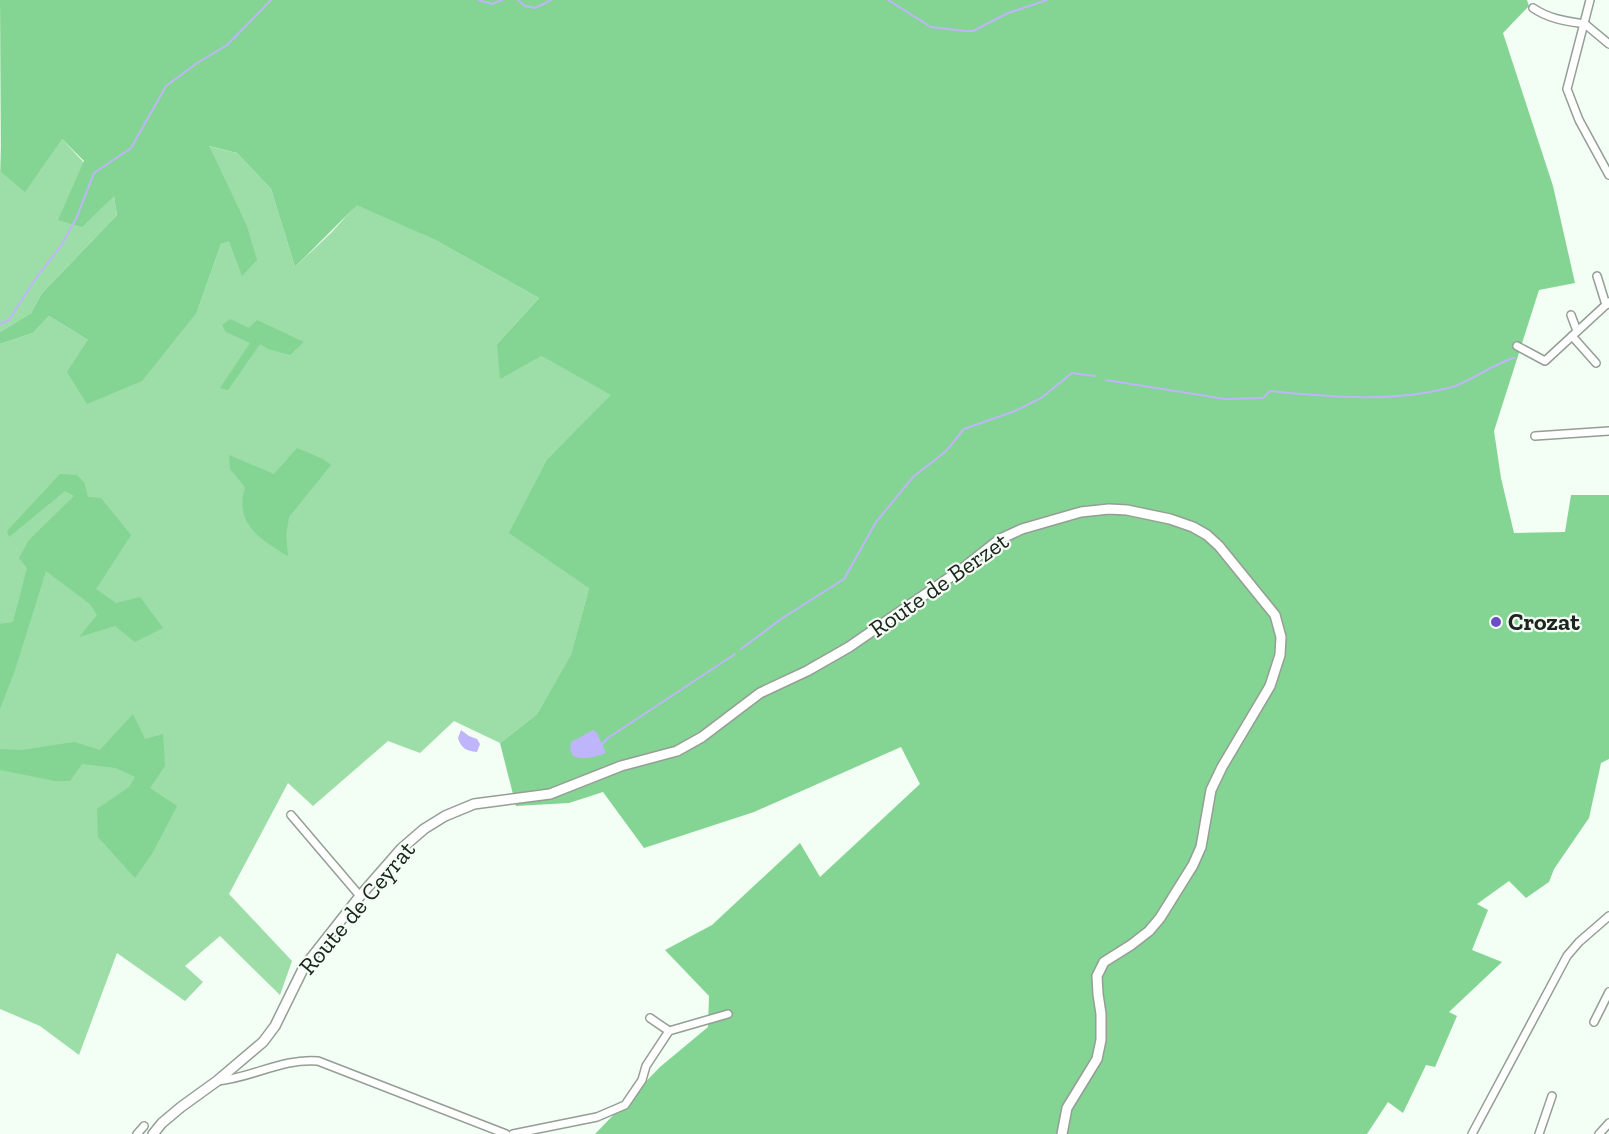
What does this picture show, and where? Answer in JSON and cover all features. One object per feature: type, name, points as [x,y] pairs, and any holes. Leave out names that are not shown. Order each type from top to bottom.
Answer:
[{"type":"street","points":[[1590,0],[1567,89],[1579,120],[1609,175]]},
{"type":"street","points":[[1533,8],[1561,20],[1585,24],[1609,44]]},
{"type":"street","points":[[1517,346],[1545,361],[1607,307],[1597,276]]},
{"type":"street","points":[[1571,315],[1575,334],[1596,363]]},
{"type":"street","points":[[1535,436],[1609,431]]},
{"type":"street","name":"Route de Berzet","points":[[550,794],[621,765],[677,750],[702,737],[760,693],[807,671],[849,647],[962,569],[1000,539],[1022,529],[1081,512],[1109,509],[1127,510],[1170,519],[1207,535],[1219,546],[1275,615],[1281,637],[1280,655],[1270,686],[1211,790],[1201,847],[1193,865],[1160,918],[1149,931],[1104,962],[1097,976],[1101,1022],[1101,1040],[1097,1059],[1067,1108],[1062,1134]]},
{"type":"street","name":"Route de Ceyrat","points":[[153,1134],[181,1107],[218,1081],[263,1042],[275,1026],[304,967],[360,896],[401,849],[424,829],[445,816],[474,804],[550,794]]},
{"type":"street","points":[[291,815],[360,896]]},
{"type":"street","points":[[1472,1134],[1567,956],[1579,942],[1609,916]]},
{"type":"street","points":[[1594,1022],[1609,992]]},
{"type":"street","points":[[513,1134],[597,1117],[625,1104],[642,1080],[646,1066],[669,1031],[728,1014]]},
{"type":"street","points":[[651,1018],[669,1031]]},
{"type":"street","points":[[218,1081],[236,1079],[279,1064],[304,1060],[318,1061],[506,1134]]},
{"type":"street","points":[[1539,1134],[1552,1096]]},
{"type":"street","points":[[1599,1134],[1609,1123]]},
{"type":"street","points":[[137,1134],[144,1126]]},
{"type":"green space","points":[[0,0],[1527,0],[1529,6],[1503,33],[1553,186],[1575,283],[1539,290],[1494,431],[1501,478],[1514,533],[1565,532],[1571,495],[1609,495],[1609,759],[1601,763],[1589,818],[1554,869],[1549,882],[1526,898],[1509,881],[1477,904],[1488,910],[1472,950],[1502,962],[1449,1012],[1457,1016],[1435,1067],[1426,1065],[1403,1113],[1388,1102],[1367,1134],[595,1134],[660,1067],[708,1027],[709,996],[665,950],[712,925],[800,843],[820,877],[920,784],[901,747],[754,812],[644,848],[603,792],[569,803],[516,806],[500,743],[537,714],[571,655],[589,588],[509,533],[548,458],[611,395],[541,356],[500,379],[497,344],[539,298],[435,240],[357,205],[295,267],[271,189],[237,153],[209,146],[246,223],[257,260],[242,276],[229,241],[221,244],[197,312],[142,381],[87,404],[67,372],[88,340],[49,316],[33,333],[0,344],[0,332],[31,313],[42,293],[117,215],[114,196],[82,227],[58,220],[84,161],[62,139],[25,192],[1,172]]},
{"type":"green space","points":[[62,139],[114,195],[117,215],[42,293],[31,313],[0,332],[0,146],[1,172]]},
{"type":"green space","points":[[208,146],[237,153],[271,189],[295,267],[332,232],[357,204],[435,240],[539,298],[497,344],[541,356],[612,395],[548,458],[589,588],[571,656],[537,714],[500,743],[454,721],[420,753],[388,741],[313,806],[288,783],[229,894],[292,961],[280,995],[220,936],[185,966],[203,982],[185,1001],[117,953],[79,1055],[40,1026],[0,1009],[0,344],[33,333],[49,316],[88,340],[197,312],[221,244],[229,240],[246,223]]},
{"type":"green space","points":[[230,319],[249,328],[257,320],[304,342],[290,355],[268,349],[260,344],[228,390],[220,388],[250,343],[226,332],[222,325]]},
{"type":"green space","points":[[297,448],[331,465],[289,517],[286,535],[288,556],[259,536],[246,521],[243,511],[245,487],[230,469],[229,455],[274,474]]},
{"type":"green space","points":[[60,474],[77,475],[84,482],[88,497],[101,498],[131,535],[96,589],[116,603],[140,597],[163,628],[135,642],[115,626],[79,637],[97,615],[90,604],[46,571],[15,670],[0,709],[0,624],[13,622],[27,568],[19,558],[29,540],[74,496],[65,491],[9,537],[7,531]]},
{"type":"green space","points":[[133,714],[145,739],[163,734],[165,766],[150,788],[177,806],[153,852],[135,878],[98,837],[97,809],[129,787],[135,777],[116,768],[82,764],[70,781],[55,781],[0,770],[0,749],[22,750],[74,742],[100,750]]},
{"type":"shaded area","points":[[461,730],[477,739],[480,744],[477,752],[462,747],[458,738]]},
{"type":"shaded area","points":[[593,730],[597,733],[606,753],[585,758],[573,756],[570,750],[571,742]]},
{"type":"waterway","points":[[0,324],[9,320],[36,278],[61,246],[76,219],[94,173],[131,148],[166,86],[227,45],[271,0]]},
{"type":"waterway","points":[[478,0],[492,4],[502,0]]},
{"type":"waterway","points":[[518,0],[525,6],[535,8],[551,0]]},
{"type":"waterway","points":[[888,0],[931,27],[965,31],[973,31],[1008,13],[1047,0]]},
{"type":"waterway","points":[[1106,380],[1225,399],[1263,398],[1270,391],[1338,397],[1384,397],[1452,387],[1514,358]]},
{"type":"waterway","points":[[741,649],[781,619],[844,579],[876,522],[913,477],[946,451],[964,429],[1015,411],[1041,398],[1072,373],[1095,376]]},
{"type":"waterway","points":[[601,745],[608,738],[735,654]]},
{"type":"place","name":"Crozat","points":[[1496,622]]}]
